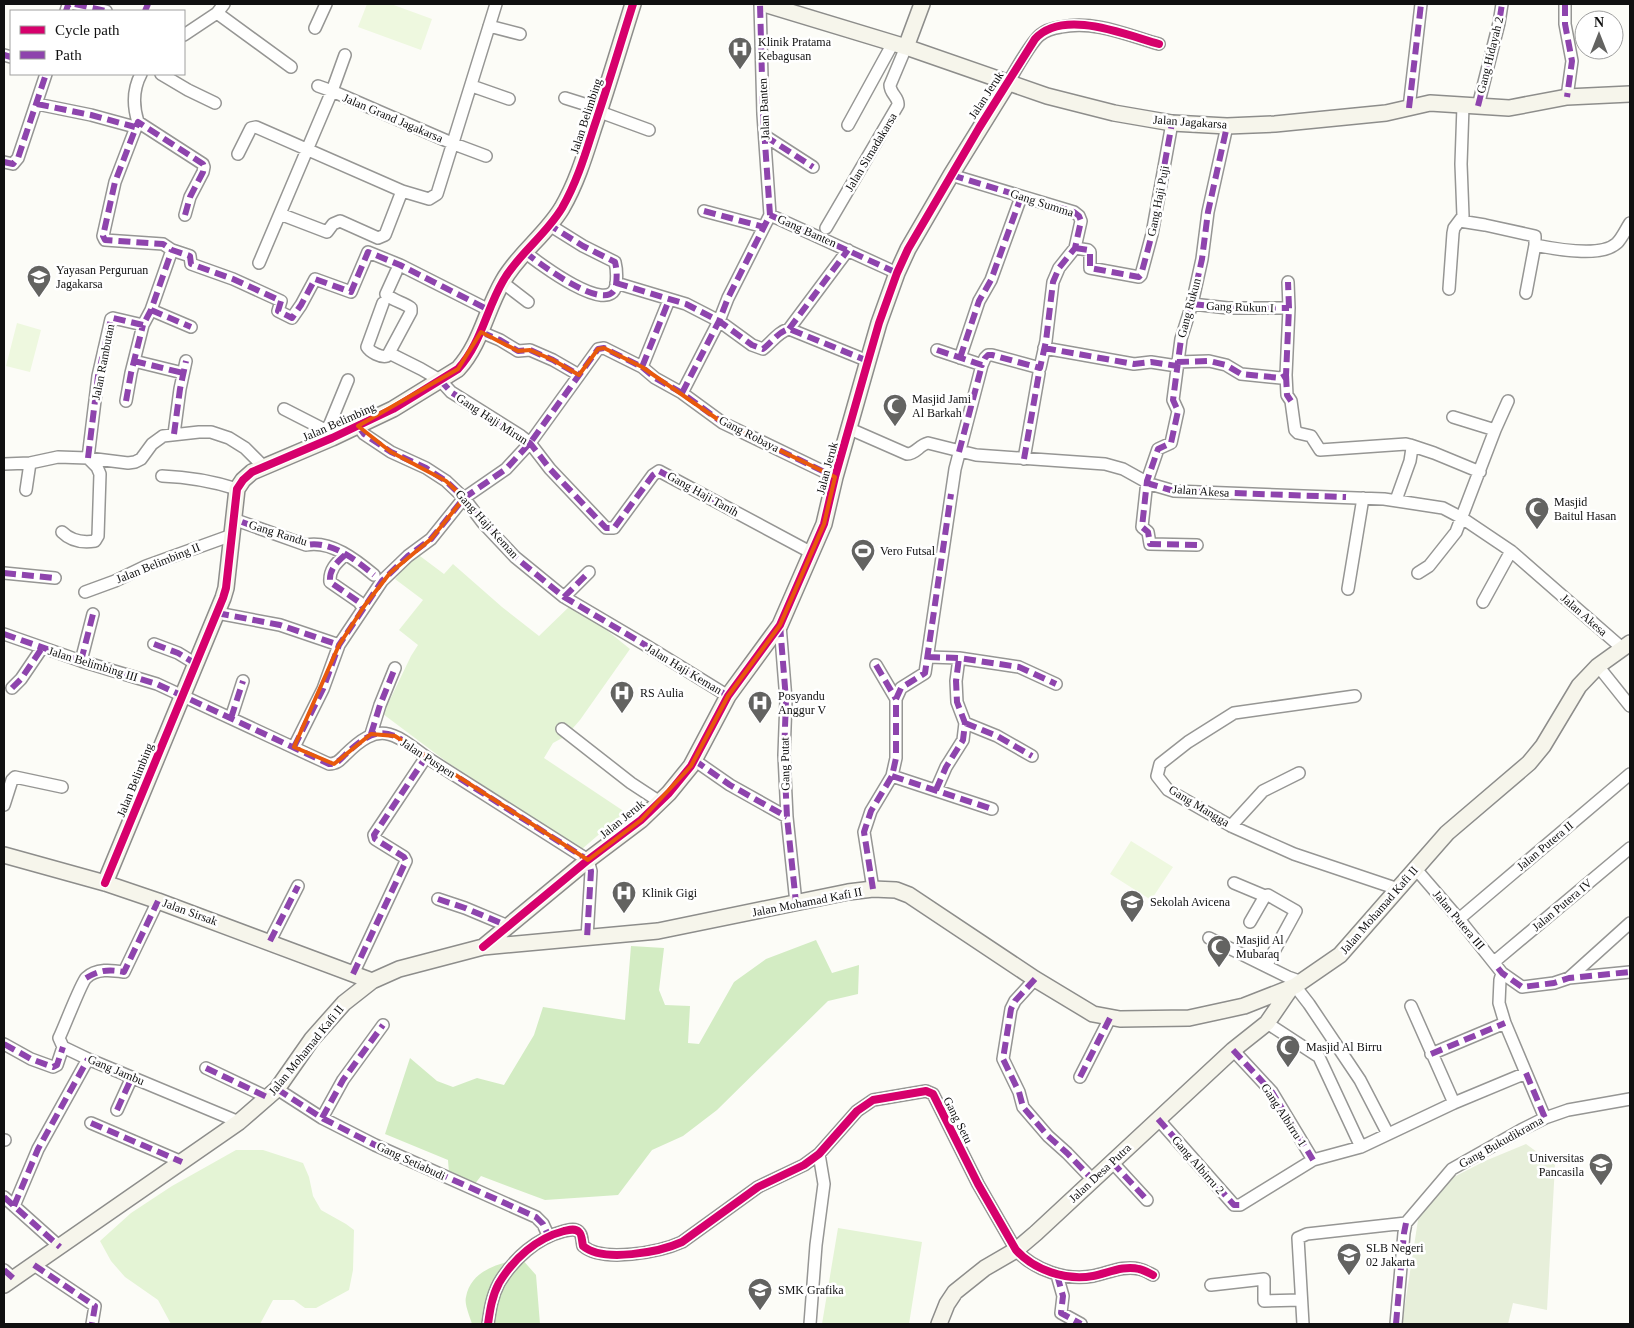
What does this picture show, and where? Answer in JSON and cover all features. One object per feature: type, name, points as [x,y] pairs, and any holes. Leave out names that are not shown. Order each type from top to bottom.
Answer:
[{"type":"street","points":[[316,28],[326,4]]},
{"type":"street","name":"Jalan Grand Jagakarsa","points":[[238,154],[251,128],[256,127],[402,191],[430,199],[434,198],[454,144],[496,4]]},
{"type":"street","name":"Jalan Belimbing","points":[[104,883],[226,588],[237,489],[252,472],[330,434],[358,426],[393,409],[458,368],[465,361],[473,350],[502,282],[525,252],[551,226],[577,180],[632,4]]},
{"type":"street","name":"Jalan Banten","points":[[760,4],[770,215]]},
{"type":"street","name":"Jalan Jagakarsa","points":[[764,4],[791,7],[1047,96],[1085,106],[1172,123],[1227,126],[1312,121],[1386,113],[1430,103],[1442,102],[1509,108],[1567,97],[1630,94]]},
{"type":"street","points":[[848,125],[899,45],[922,4]]},
{"type":"street","points":[[1408,108],[1421,4]]},
{"type":"street","name":"Gang Hidayah 2","points":[[1449,289],[1452,233],[1463,216],[1461,164],[1470,106],[1499,23],[1502,4]]},
{"type":"street","points":[[1564,4],[1566,31],[1572,61],[1567,97]]},
{"type":"street","points":[[69,5],[100,10]]},
{"type":"street","points":[[185,34],[220,9],[291,67]]},
{"type":"street","name":"Jalan Jeruk","points":[[483,947],[588,860],[641,820],[678,783],[694,760],[728,696],[780,625],[824,524],[835,477],[879,323],[897,273],[908,249],[951,175],[1038,36],[1048,30],[1057,28],[1081,24],[1097,25],[1158,44]]},
{"type":"street","points":[[489,26],[520,34]]},
{"type":"street","name":"Jalan Simadakarsa","points":[[826,228],[898,105],[898,99],[891,92],[890,85],[899,45]]},
{"type":"street","name":"Jalan Grand Jagakarsa","points":[[259,263],[332,91],[345,55]]},
{"type":"street","points":[[4,162],[12,165],[16,162],[46,75]]},
{"type":"street","points":[[141,75],[137,82],[134,104],[136,125],[115,182],[103,236],[104,240],[163,244],[172,250],[190,256],[191,264],[281,301],[278,310],[292,318],[315,279],[351,292],[368,252],[400,265],[489,310]]},
{"type":"street","points":[[163,75],[215,103]]},
{"type":"street","name":"Jalan Grand Jagakarsa","points":[[318,86],[486,156]]},
{"type":"street","points":[[472,86],[509,98]]},
{"type":"street","points":[[565,98],[649,130]]},
{"type":"street","points":[[37,104],[136,125],[203,164],[203,172],[190,197],[185,215]]},
{"type":"street","name":"Gang Haji Puji","points":[[1075,248],[1090,252],[1090,268],[1139,277],[1142,274],[1152,234],[1172,123]]},
{"type":"street","name":"Gang Rukun","points":[[1197,545],[1150,544],[1148,532],[1142,527],[1146,481],[1158,449],[1171,442],[1178,412],[1173,400],[1181,339],[1192,304],[1202,259],[1208,212],[1227,126]]},
{"type":"street","points":[[765,136],[813,167]]},
{"type":"street","name":"Gang Summa","points":[[951,175],[1074,212],[1081,221],[1075,248]]},
{"type":"street","points":[[280,214],[327,232],[333,224],[340,221],[378,238],[385,235],[402,191]]},
{"type":"street","points":[[960,358],[979,301],[991,280],[1021,197]]},
{"type":"street","points":[[704,211],[764,227]]},
{"type":"street","name":"Gang Banten","points":[[682,393],[770,215],[897,273]]},
{"type":"street","points":[[1460,221],[1535,236],[1526,293]]},
{"type":"street","points":[[1535,245],[1556,249],[1600,251],[1616,243],[1630,223]]},
{"type":"street","points":[[525,252],[540,265],[590,293],[611,295],[616,283],[617,269],[615,262],[583,246],[551,226]]},
{"type":"street","points":[[899,694],[925,673],[951,494],[959,452],[982,365],[988,355],[992,355],[1040,368],[1053,282],[1059,268],[1075,248]]},
{"type":"street","points":[[126,401],[143,325],[151,310],[172,250]]},
{"type":"street","points":[[789,329],[848,250]]},
{"type":"street","points":[[389,353],[412,312],[411,308],[386,294],[396,272]]},
{"type":"street","points":[[502,282],[528,302]]},
{"type":"street","points":[[1288,282],[1287,395],[1292,401],[1295,430],[1298,433],[1312,436],[1320,450],[1410,445],[1480,472]]},
{"type":"street","points":[[616,283],[686,304],[719,321],[752,345],[763,348],[772,342],[782,330],[789,329],[868,361]]},
{"type":"street","points":[[642,367],[669,300]]},
{"type":"street","name":"Gang Haji Mirun","points":[[383,303],[367,347],[369,350],[383,357],[389,353],[440,380],[451,392],[530,443],[550,469],[606,528],[614,528]]},
{"type":"street","name":"Gang Rukun I","points":[[1192,304],[1228,308],[1289,308]]},
{"type":"street","points":[[151,310],[191,327]]},
{"type":"street","name":"Jalan Rambutan","points":[[88,458],[98,376],[110,319],[113,318],[143,325]]},
{"type":"street","points":[[294,747],[322,689],[339,645],[382,581],[408,556],[431,539],[464,498],[506,469],[530,443],[579,375],[553,360],[530,350],[518,351],[500,340],[481,332]]},
{"type":"street","name":"Gang Robaya","points":[[579,375],[598,348],[604,348],[642,367],[655,378],[682,393],[723,423],[835,477]]},
{"type":"street","points":[[1044,348],[1134,364],[1151,362],[1177,364],[1209,362],[1226,365],[1241,374],[1281,378],[1286,375]]},
{"type":"street","points":[[937,350],[982,365]]},
{"type":"street","points":[[134,361],[183,374]]},
{"type":"street","points":[[174,434],[186,361]]},
{"type":"street","points":[[1024,459],[1039,373]]},
{"type":"street","points":[[284,409],[330,434],[348,380]]},
{"type":"street","points":[[1418,573],[1429,566],[1456,532],[1508,401]]},
{"type":"street","points":[[1453,417],[1495,430]]},
{"type":"street","name":"Gang Haji Keman","points":[[358,426],[364,434],[392,452],[446,480],[464,498],[482,523],[509,551],[564,597],[639,643]]},
{"type":"street","name":"Jalan Akesa","points":[[850,429],[907,454],[913,453],[923,444],[928,443],[976,455],[1105,464],[1123,469],[1150,484],[1174,492],[1363,498],[1396,500],[1443,508],[1462,518],[1510,551],[1626,646]]},
{"type":"street","points":[[4,464],[30,463],[58,457],[135,462],[141,459],[152,444],[163,436],[211,432],[229,438],[245,448],[264,467]]},
{"type":"street","points":[[1396,500],[1410,461],[1412,448],[1410,445]]},
{"type":"street","points":[[62,532],[75,541],[95,541],[98,536],[100,474],[98,467],[88,458]]},
{"type":"street","points":[[26,490],[30,463]]},
{"type":"street","name":"Gang Haji Tanih","points":[[614,528],[653,475],[660,471],[812,553]]},
{"type":"street","points":[[162,476],[213,481],[237,489]]},
{"type":"street","points":[[1348,589],[1363,498]]},
{"type":"street","name":"Gang Randu","points":[[233,519],[306,545],[314,543],[327,545],[357,561],[374,575]]},
{"type":"street","name":"Jalan Belimbing II","points":[[85,592],[115,581],[146,566],[232,535]]},
{"type":"street","points":[[1483,602],[1510,551]]},
{"type":"street","points":[[345,555],[329,574],[330,582],[359,602],[363,608]]},
{"type":"street","points":[[564,597],[589,572]]},
{"type":"street","points":[[4,573],[55,578]]},
{"type":"street","points":[[217,613],[280,624],[339,645]]},
{"type":"street","points":[[81,662],[93,614]]},
{"type":"street","name":"Gang Putat","points":[[780,625],[786,700],[784,755],[787,818],[796,903]]},
{"type":"street","name":"Jalan Belimbing III","points":[[4,634],[81,662],[147,681],[182,695]]},
{"type":"street","name":"Jalan Haji Keman","points":[[639,643],[647,646],[728,696]]},
{"type":"street","points":[[154,644],[178,653],[196,664]]},
{"type":"street","name":"Jalan Mohamad Kafi II","points":[[7,1278],[42,1271],[60,1247],[239,1122],[273,1093],[312,1039],[344,1003],[372,981],[399,970],[483,947],[658,931],[832,894],[873,889],[896,890],[910,895],[1035,979],[1093,1014],[1120,1020],[1189,1018],[1248,1005],[1296,985],[1340,956],[1415,868],[1461,820],[1529,763],[1543,746],[1580,686],[1598,666],[1626,646]]},
{"type":"street","points":[[12,688],[21,679],[42,648]]},
{"type":"street","points":[[928,656],[959,658],[1018,668],[1056,684]]},
{"type":"street","points":[[936,790],[946,767],[963,740],[966,724],[957,702],[956,674],[959,658]]},
{"type":"street","points":[[873,889],[864,832],[872,811],[892,776],[896,758],[899,694],[876,665]]},
{"type":"street","points":[[1598,666],[1630,706]]},
{"type":"street","points":[[182,695],[325,763],[334,764],[371,734],[395,668]]},
{"type":"street","points":[[232,718],[243,680]]},
{"type":"street","name":"Gang Mangga","points":[[1355,696],[1234,713],[1188,742],[1160,764],[1157,776],[1168,790],[1231,826],[1294,854],[1398,889]]},
{"type":"street","points":[[966,724],[998,736],[1032,756]]},
{"type":"street","points":[[562,729],[660,802]]},
{"type":"street","name":"Jalan Puspen","points":[[371,734],[387,734],[406,742],[426,757],[588,860]]},
{"type":"street","points":[[353,974],[406,861],[404,857],[375,839],[374,835],[426,757]]},
{"type":"street","points":[[694,760],[730,785],[787,818]]},
{"type":"street","points":[[1231,826],[1263,791],[1300,773]]},
{"type":"street","name":"Jalan Putera II","points":[[1459,919],[1630,774]]},
{"type":"street","points":[[892,776],[992,809]]},
{"type":"street","points":[[4,805],[12,780],[15,777],[62,787]]},
{"type":"street","name":"Jalan Putera IV","points":[[1494,962],[1630,848]]},
{"type":"street","name":"Jalan Sirsak","points":[[4,855],[104,883],[158,901],[270,941],[372,981]]},
{"type":"street","points":[[587,938],[591,871],[588,860]]},
{"type":"street","name":"Jalan Putera III","points":[[1415,868],[1502,973],[1522,988],[1554,983],[1569,978],[1630,972]]},
{"type":"street","points":[[1234,883],[1265,896],[1271,896],[1296,911],[1266,966]]},
{"type":"street","points":[[270,941],[298,886]]},
{"type":"street","points":[[1250,922],[1265,896]]},
{"type":"street","points":[[438,899],[508,926]]},
{"type":"street","points":[[4,1044],[53,1067],[57,1065],[63,1047],[59,1038],[86,978],[97,972],[112,970],[124,972],[158,901]]},
{"type":"street","points":[[1569,978],[1630,923]]},
{"type":"street","points":[[1209,938],[1266,966],[1296,985],[1360,1080],[1388,1134]]},
{"type":"street","points":[[1502,973],[1499,1003],[1505,1023],[1543,1113]]},
{"type":"street","points":[[1035,979],[1015,1001],[1011,1009],[1003,1059],[1019,1092],[1023,1107],[1048,1136],[1093,1180]]},
{"type":"street","name":"Jalan Desa Putra","points":[[939,1324],[947,1304],[955,1292],[986,1268],[1019,1247],[1036,1232],[1233,1050],[1264,1026],[1296,985]]},
{"type":"street","points":[[1248,1005],[1264,1026],[1318,1058],[1361,1147]]},
{"type":"street","points":[[1411,1006],[1454,1103]]},
{"type":"street","points":[[1080,1077],[1110,1018]]},
{"type":"street","points":[[1432,1054],[1505,1023]]},
{"type":"street","points":[[322,1118],[343,1080],[383,1025]]},
{"type":"street","name":"Gang Jambu","points":[[63,1047],[239,1122]]},
{"type":"street","name":"Gang Albirru 1","points":[[1233,1050],[1272,1092],[1312,1160]]},
{"type":"street","points":[[14,1206],[38,1149],[88,1059]]},
{"type":"street","name":"Gang Setiabudi","points":[[206,1068],[273,1093],[410,1161],[536,1217],[543,1224],[547,1232]]},
{"type":"street","points":[[1312,1160],[1361,1147],[1454,1103],[1526,1073]]},
{"type":"street","points":[[117,1110],[132,1077]]},
{"type":"street","name":"Gang Setu","points":[[819,1154],[857,1111],[872,1100],[926,1091],[933,1094],[978,1184],[1019,1247]]},
{"type":"street","name":"Gang Bukudikrama","points":[[1406,1223],[1452,1170],[1521,1130],[1543,1113],[1630,1099]]},
{"type":"street","name":"Gang Albirru 2","points":[[1158,1120],[1234,1205],[1240,1205],[1312,1160]]},
{"type":"street","points":[[92,1123],[182,1162]]},
{"type":"street","points":[[488,1324],[491,1303],[499,1283],[522,1254],[547,1232],[578,1230],[583,1246],[601,1254],[640,1253],[668,1248],[682,1242],[758,1188],[804,1165],[819,1154],[824,1184],[816,1246],[810,1324]]},
{"type":"street","points":[[1112,1162],[1147,1200]]},
{"type":"street","points":[[4,1197],[60,1247]]},
{"type":"street","points":[[1303,1324],[1298,1238],[1307,1234],[1406,1223],[1396,1324]]},
{"type":"street","points":[[1019,1247],[1023,1258],[1057,1276],[1091,1276],[1122,1269],[1139,1269],[1153,1275]]},
{"type":"street","points":[[42,1271],[95,1306],[92,1324]]},
{"type":"street","points":[[1057,1276],[1063,1296],[1061,1313],[1081,1324]]},
{"type":"street","points":[[1211,1285],[1264,1279],[1264,1301],[1301,1300]]},
{"type":"highlighted area","points":[[481,332],[518,351],[530,350],[553,360],[579,375],[598,349],[604,348],[642,367],[723,423],[835,477],[824,524],[780,625],[728,696],[691,766],[641,820],[588,860],[395,736],[371,734],[334,764],[294,747],[339,645],[365,605],[390,573],[431,539],[464,498],[446,481],[391,452],[358,426],[458,369]]},
{"type":"green space","points":[[367,4],[391,4],[432,19],[421,50],[358,27]]},
{"type":"green space","points":[[17,323],[41,330],[30,372],[6,366]]},
{"type":"green space","points":[[416,553],[444,574],[453,564],[502,607],[539,636],[573,603],[630,649],[580,720],[566,736],[553,743],[544,758],[625,812],[582,849],[447,762],[383,714],[418,645],[399,630],[423,600],[395,579]]},
{"type":"green space","points":[[1131,841],[1173,867],[1151,900],[1110,874]]},
{"type":"green space","points":[[816,940],[832,973],[859,965],[858,994],[828,1001],[717,1110],[683,1136],[652,1150],[618,1195],[545,1200],[481,1176],[474,1185],[449,1173],[448,1160],[385,1134],[410,1058],[437,1081],[453,1087],[477,1078],[504,1085],[534,1035],[543,1007],[625,1020],[631,946],[664,948],[659,990],[665,1005],[690,1006],[688,1043],[699,1044],[734,982],[766,959]]},
{"type":"green space","points":[[1526,1144],[1555,1165],[1547,1310],[1513,1303],[1508,1324],[1402,1324],[1418,1220],[1424,1208],[1448,1180],[1485,1161]]},
{"type":"green space","points":[[236,1150],[263,1150],[303,1163],[309,1177],[313,1196],[321,1210],[354,1230],[353,1270],[349,1290],[316,1308],[305,1308],[294,1300],[273,1300],[260,1324],[171,1324],[158,1300],[125,1277],[111,1261],[100,1241],[131,1213],[172,1186]]},
{"type":"green space","points":[[838,1228],[922,1242],[909,1324],[822,1324]]},
{"type":"green space","points":[[521,1258],[536,1275],[540,1324],[472,1324],[466,1307],[466,1300],[473,1280],[495,1266]]},
{"type":"marked path","points":[[66,10],[70,4]]},
{"type":"marked path","points":[[75,4],[102,10]]},
{"type":"marked path","points":[[145,10],[148,4]]},
{"type":"marked path","points":[[682,393],[770,215],[763,114],[760,4]]},
{"type":"marked path","points":[[1409,108],[1421,4]]},
{"type":"marked path","points":[[1478,106],[1502,4]]},
{"type":"marked path","points":[[1565,4],[1565,24],[1572,61],[1567,97]]},
{"type":"marked path","points":[[4,55],[10,57]]},
{"type":"marked path","points":[[4,162],[13,164],[18,158],[46,75]]},
{"type":"marked path","points":[[37,104],[91,115],[135,127]]},
{"type":"marked path","points":[[185,215],[190,197],[203,172],[203,164],[138,122],[115,182],[103,236],[105,240],[163,244],[172,250],[190,256],[191,264],[233,279],[281,301],[278,311],[292,318],[315,279],[351,292],[368,252],[400,265],[489,310]]},
{"type":"marked path","points":[[1075,248],[1090,252],[1090,268],[1139,277],[1141,275],[1152,234],[1172,123]]},
{"type":"marked path","points":[[1197,545],[1150,544],[1148,532],[1142,527],[1147,481],[1158,449],[1171,443],[1178,411],[1173,400],[1181,339],[1192,304],[1202,259],[1208,212],[1227,126]]},
{"type":"marked path","points":[[765,136],[813,167]]},
{"type":"marked path","points":[[937,350],[982,365],[985,358],[988,355],[992,355],[1040,368],[1046,341],[1053,282],[1059,268],[1075,248],[1081,221],[1074,212],[951,175]]},
{"type":"marked path","points":[[960,358],[979,301],[991,280],[1021,197]]},
{"type":"marked path","points":[[704,211],[764,227]]},
{"type":"marked path","points":[[770,215],[897,273]]},
{"type":"marked path","points":[[525,252],[573,285],[588,292],[601,295],[611,293],[616,285],[615,262],[583,246],[551,226]]},
{"type":"marked path","points":[[88,458],[98,376],[111,319],[143,325],[151,310],[172,250]]},
{"type":"marked path","points":[[789,329],[848,250]]},
{"type":"marked path","points":[[1177,362],[1209,361],[1226,365],[1241,374],[1281,378],[1286,375],[1289,308],[1288,282]]},
{"type":"marked path","points":[[616,283],[686,304],[719,321],[752,345],[763,349],[778,335],[789,329],[868,361]]},
{"type":"marked path","points":[[294,747],[323,689],[339,645],[382,581],[408,556],[431,539],[464,498],[506,469],[530,443],[598,349],[604,348],[642,367],[669,300]]},
{"type":"marked path","points":[[1192,304],[1228,308],[1289,308]]},
{"type":"marked path","points":[[151,310],[191,327]]},
{"type":"marked path","points":[[126,401],[143,325]]},
{"type":"marked path","points":[[481,332],[500,340],[518,351],[530,350],[553,360],[579,375]]},
{"type":"marked path","points":[[1044,348],[1134,364],[1151,362],[1177,366]]},
{"type":"marked path","points":[[134,361],[183,373]]},
{"type":"marked path","points":[[174,434],[186,361]]},
{"type":"marked path","points":[[959,452],[982,365]]},
{"type":"marked path","points":[[642,367],[655,378],[682,393],[723,423],[835,477]]},
{"type":"marked path","points":[[1024,459],[1039,373]]},
{"type":"marked path","points":[[1286,375],[1287,395],[1291,401]]},
{"type":"marked path","points":[[440,380],[451,392],[530,443],[550,469],[606,528],[614,528],[653,475],[659,471],[732,510]]},
{"type":"marked path","points":[[358,426],[364,434],[391,452],[426,468],[446,481],[464,498],[483,523],[515,557],[564,597],[728,696]]},
{"type":"marked path","points":[[1147,481],[1150,484],[1174,491],[1346,497]]},
{"type":"marked path","points":[[873,889],[864,832],[871,811],[892,776],[896,758],[896,699],[901,688],[925,673],[951,494]]},
{"type":"marked path","points":[[242,522],[306,545],[325,545],[334,548],[343,552],[374,575]]},
{"type":"marked path","points":[[345,555],[334,567],[330,582],[359,602],[363,608]]},
{"type":"marked path","points":[[564,597],[589,572]]},
{"type":"marked path","points":[[4,573],[55,578]]},
{"type":"marked path","points":[[217,613],[280,625],[339,645]]},
{"type":"marked path","points":[[81,661],[93,614]]},
{"type":"marked path","points":[[780,625],[786,700],[784,755],[787,817],[796,903]]},
{"type":"marked path","points":[[4,634],[81,661],[157,684],[329,764],[338,761],[367,737],[386,734],[404,741],[588,860],[591,871],[587,938]]},
{"type":"marked path","points":[[154,644],[178,653],[196,664]]},
{"type":"marked path","points":[[12,688],[21,679],[42,648]]},
{"type":"marked path","points":[[928,657],[959,658],[1019,667],[1056,684]]},
{"type":"marked path","points":[[936,790],[946,767],[963,740],[965,723],[957,702],[956,681],[959,658]]},
{"type":"marked path","points":[[876,665],[896,699]]},
{"type":"marked path","points":[[371,734],[395,668]]},
{"type":"marked path","points":[[231,718],[243,681]]},
{"type":"marked path","points":[[965,723],[997,736],[1032,756]]},
{"type":"marked path","points":[[353,974],[406,861],[404,857],[375,839],[374,835],[426,757]]},
{"type":"marked path","points":[[694,760],[730,785],[787,817]]},
{"type":"marked path","points":[[892,776],[992,809]]},
{"type":"marked path","points":[[270,941],[298,886]]},
{"type":"marked path","points":[[438,899],[508,926]]},
{"type":"marked path","points":[[86,978],[104,971],[124,972],[158,901]]},
{"type":"marked path","points":[[1498,968],[1522,987],[1554,983],[1569,978],[1630,972]]},
{"type":"marked path","points":[[1035,979],[1015,1001],[1011,1009],[1003,1059],[1019,1092],[1023,1107],[1048,1136],[1093,1180]]},
{"type":"marked path","points":[[1080,1077],[1110,1018]]},
{"type":"marked path","points":[[1431,1054],[1505,1023]]},
{"type":"marked path","points":[[322,1118],[343,1080],[383,1025]]},
{"type":"marked path","points":[[4,1044],[31,1059],[53,1067],[57,1065],[63,1047]]},
{"type":"marked path","points":[[1233,1050],[1272,1092],[1313,1160]]},
{"type":"marked path","points":[[14,1206],[38,1149],[88,1059]]},
{"type":"marked path","points":[[206,1068],[269,1098]]},
{"type":"marked path","points":[[1526,1073],[1545,1118]]},
{"type":"marked path","points":[[117,1110],[132,1077]]},
{"type":"marked path","points":[[277,1089],[322,1118],[375,1145],[536,1217],[543,1224],[548,1235]]},
{"type":"marked path","points":[[1158,1119],[1234,1205],[1240,1205]]},
{"type":"marked path","points":[[91,1123],[182,1162]]},
{"type":"marked path","points":[[1112,1162],[1147,1200]]},
{"type":"marked path","points":[[4,1197],[60,1247]]},
{"type":"marked path","points":[[1396,1324],[1406,1223]]},
{"type":"marked path","points":[[34,1265],[95,1306],[92,1324]]},
{"type":"marked path","points":[[4,1270],[13,1278]]},
{"type":"marked path","points":[[1057,1275],[1063,1296],[1061,1313],[1081,1324]]},
{"type":"cycle path","points":[[105,883],[223,598],[226,588],[237,489],[252,472],[332,438],[393,409],[458,369],[478,338],[497,292],[509,271],[555,218],[572,188],[587,148],[633,4]]},
{"type":"cycle path","points":[[483,947],[588,860],[641,820],[669,793],[691,766],[728,696],[780,625],[824,524],[835,477],[879,323],[897,273],[908,249],[979,128],[1035,39],[1047,30],[1062,25],[1078,25],[1113,30],[1159,44]]},
{"type":"cycle path","points":[[488,1324],[495,1293],[505,1274],[527,1250],[554,1234],[576,1230],[581,1234],[583,1246],[604,1254],[632,1254],[672,1246],[682,1242],[758,1187],[804,1165],[819,1154],[857,1111],[873,1100],[926,1091],[933,1094],[978,1184],[1016,1250],[1023,1257],[1041,1268],[1072,1277],[1093,1276],[1128,1268],[1141,1269],[1153,1275]]},
{"type":"place","name":"Klinik Pratama Kebagusan","points":[[740,70]]},
{"type":"place","name":"Yayasan Perguruan Jagakarsa","points":[[39,298]]},
{"type":"place","name":"Masjid Jami Al Barkah","points":[[895,427]]},
{"type":"place","name":"Masjid Baitul Hasan","points":[[1537,530]]},
{"type":"place","name":"Vero Futsal","points":[[863,572]]},
{"type":"place","name":"RS Aulia","points":[[622,714]]},
{"type":"place","name":"Posyandu Anggur V","points":[[760,724]]},
{"type":"place","name":"Klinik Gigi","points":[[624,914]]},
{"type":"place","name":"Sekolah Avicena","points":[[1132,923]]},
{"type":"place","name":"Masjid Al Mubaraq","points":[[1219,968]]},
{"type":"place","name":"Masjid Al Birru","points":[[1288,1068]]},
{"type":"place","name":"Universitas Pancasila","points":[[1601,1186]]},
{"type":"place","name":"SLB Negeri 02 Jakarta","points":[[1349,1276]]},
{"type":"place","name":"SMK Grafika","points":[[760,1311]]}]
